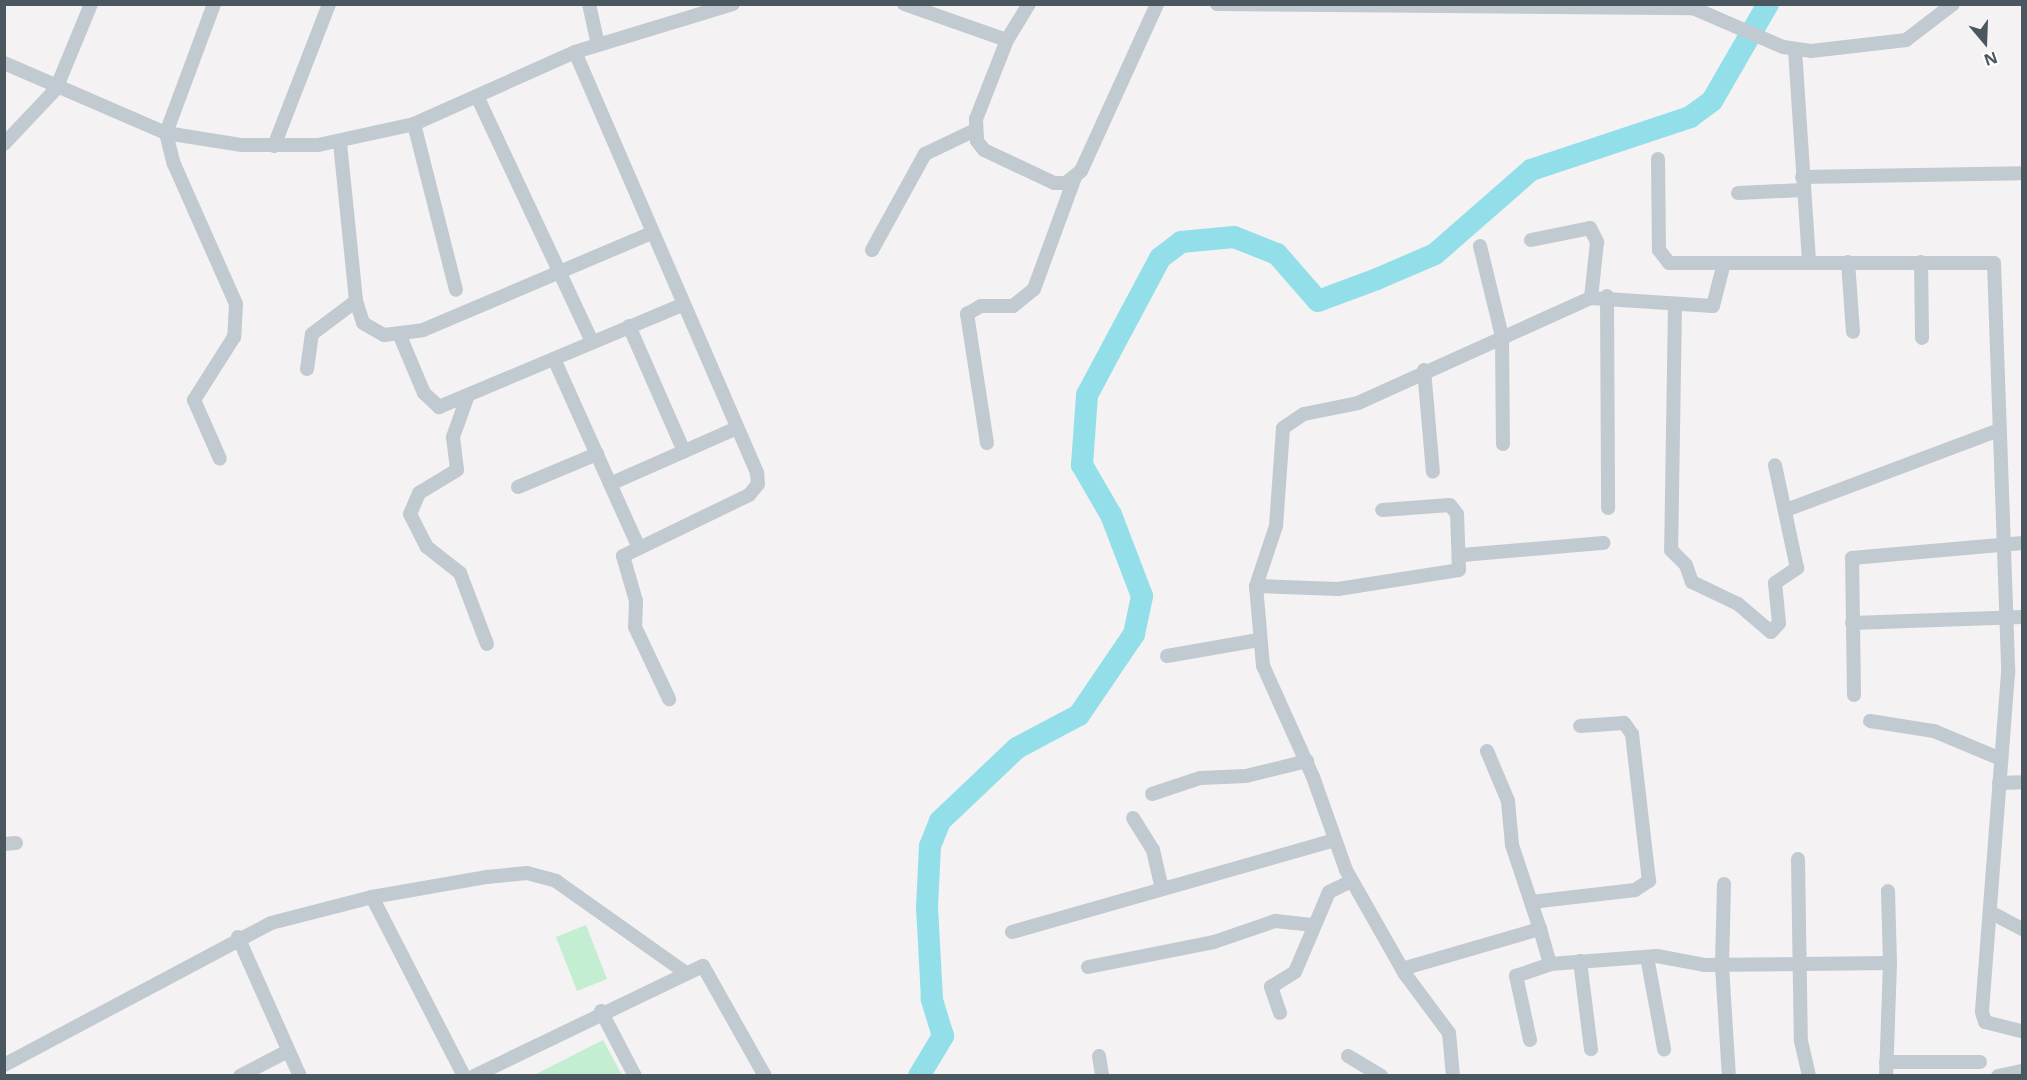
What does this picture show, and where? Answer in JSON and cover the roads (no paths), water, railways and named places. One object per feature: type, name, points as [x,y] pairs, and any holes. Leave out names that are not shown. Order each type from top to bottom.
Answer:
[{"type":"street","points":[[4,144],[56,89],[91,4]]},
{"type":"street","points":[[214,4],[166,133],[170,153],[216,249],[238,317],[234,337],[194,400],[220,459]]},
{"type":"street","points":[[274,146],[329,4]]},
{"type":"street","points":[[589,4],[598,45]]},
{"type":"street","points":[[4,63],[56,89],[166,133],[274,146],[340,143],[414,124],[575,52],[733,4]]},
{"type":"street","points":[[904,4],[924,6],[1007,40]]},
{"type":"street","points":[[1029,4],[1007,40],[975,130],[984,150],[1044,178],[1066,183],[1075,177]]},
{"type":"street","points":[[987,442],[967,314],[981,306],[1013,306],[1034,289],[1075,177],[1156,4]]},
{"type":"street","points":[[1217,4],[1657,7],[1710,13],[1789,48],[1891,45],[1953,4]]},
{"type":"street","points":[[1789,48],[1809,262]]},
{"type":"street","points":[[575,52],[682,305],[737,428],[758,484],[749,495],[638,546],[622,558],[636,601],[631,614],[669,699]]},
{"type":"street","points":[[477,96],[557,273],[592,341]]},
{"type":"street","points":[[414,124],[456,290]]},
{"type":"street","points":[[872,250],[925,154],[975,130]]},
{"type":"street","points":[[340,143],[356,301],[368,328],[400,336],[651,233]]},
{"type":"street","points":[[1658,159],[1661,259],[1724,263],[1994,263],[1996,431],[2006,617],[2001,759],[1982,1018],[2022,1031]]},
{"type":"street","points":[[1738,194],[1803,183],[2022,173]]},
{"type":"street","points":[[1531,240],[1590,228],[1597,242],[1591,298]]},
{"type":"street","points":[[1480,246],[1502,336],[1503,444]]},
{"type":"street","points":[[1848,262],[1852,332]]},
{"type":"street","points":[[1921,262],[1922,338]]},
{"type":"street","points":[[1453,1076],[1449,1033],[1402,969],[1352,881],[1332,841],[1307,761],[1268,682],[1259,640],[1256,586],[1276,526],[1283,428],[1304,414],[1359,403],[1424,370],[1591,298],[1607,296],[1713,306],[1724,263]]},
{"type":"street","points":[[1607,296],[1608,508]]},
{"type":"street","points":[[307,369],[312,334],[356,301]]},
{"type":"street","points":[[1675,304],[1671,550],[1686,565],[1692,582],[1738,604],[1771,632],[1779,623],[1775,583],[1797,568],[1775,465]]},
{"type":"street","points":[[400,336],[433,405],[468,395],[682,305]]},
{"type":"street","points":[[628,326],[684,451]]},
{"type":"street","points":[[554,359],[638,546]]},
{"type":"street","points":[[1424,370],[1433,472]]},
{"type":"street","points":[[468,395],[453,437],[457,470],[419,493],[410,514],[427,547],[460,573],[487,644]]},
{"type":"street","points":[[610,484],[737,428]]},
{"type":"street","points":[[1786,510],[1996,431]]},
{"type":"street","points":[[518,487],[597,454]]},
{"type":"street","points":[[1256,586],[1324,590],[1455,573],[1462,567],[1456,514],[1449,505],[1382,510]]},
{"type":"street","points":[[1462,555],[1603,543]]},
{"type":"street","points":[[1854,695],[1850,565],[1860,554],[2022,543]]},
{"type":"street","points":[[1851,623],[2022,616]]},
{"type":"street","points":[[1167,656],[1259,640]]},
{"type":"street","points":[[1870,721],[1934,731],[2001,759]]},
{"type":"street","points":[[1531,902],[1635,890],[1649,881],[1632,734],[1624,723],[1580,726]]},
{"type":"street","points":[[1487,751],[1508,801],[1510,835],[1550,964]]},
{"type":"street","points":[[1152,794],[1200,778],[1246,776],[1307,761]]},
{"type":"street","points":[[1999,783],[2022,782]]},
{"type":"street","points":[[1133,818],[1153,850],[1161,886]]},
{"type":"street","points":[[1012,932],[1161,886],[1332,841]]},
{"type":"street","points":[[1798,859],[1801,1041],[1809,1076]]},
{"type":"street","points":[[4,1065],[237,937],[372,897],[537,874],[577,894],[686,973]]},
{"type":"street","points":[[1280,1013],[1271,987],[1295,972],[1312,925],[1329,892],[1352,881]]},
{"type":"street","points":[[1724,884],[1722,966],[1729,1076]]},
{"type":"street","points":[[1888,891],[1890,963],[1886,1069],[1980,1062]]},
{"type":"street","points":[[372,897],[464,1076]]},
{"type":"street","points":[[1990,912],[2022,929]]},
{"type":"street","points":[[1088,968],[1214,942],[1275,921],[1312,925]]},
{"type":"street","points":[[1402,969],[1540,928]]},
{"type":"street","points":[[237,937],[300,1076]]},
{"type":"street","points":[[1530,1040],[1516,976],[1550,964],[1647,957],[1722,966],[1890,963]]},
{"type":"street","points":[[1647,957],[1664,1049]]},
{"type":"street","points":[[1580,961],[1591,1049]]},
{"type":"street","points":[[474,1076],[601,1011],[703,966],[709,971],[765,1076]]},
{"type":"street","points":[[601,1011],[635,1076]]},
{"type":"street","points":[[240,1076],[288,1051]]},
{"type":"street","points":[[1099,1056],[1102,1076]]},
{"type":"street","points":[[1348,1056],[1381,1076]]},
{"type":"street","points":[[1998,1076],[2022,1071]]},
{"type":"waterway","points":[[919,1076],[943,1036],[932,999],[927,907],[930,846],[940,821],[1017,748],[1079,715],[1134,634],[1142,596],[1111,515],[1082,465],[1087,395],[1160,258],[1181,242],[1234,237],[1277,254],[1318,301],[1377,279],[1435,254],[1531,170],[1690,117],[1712,101],[1768,4]]}]
